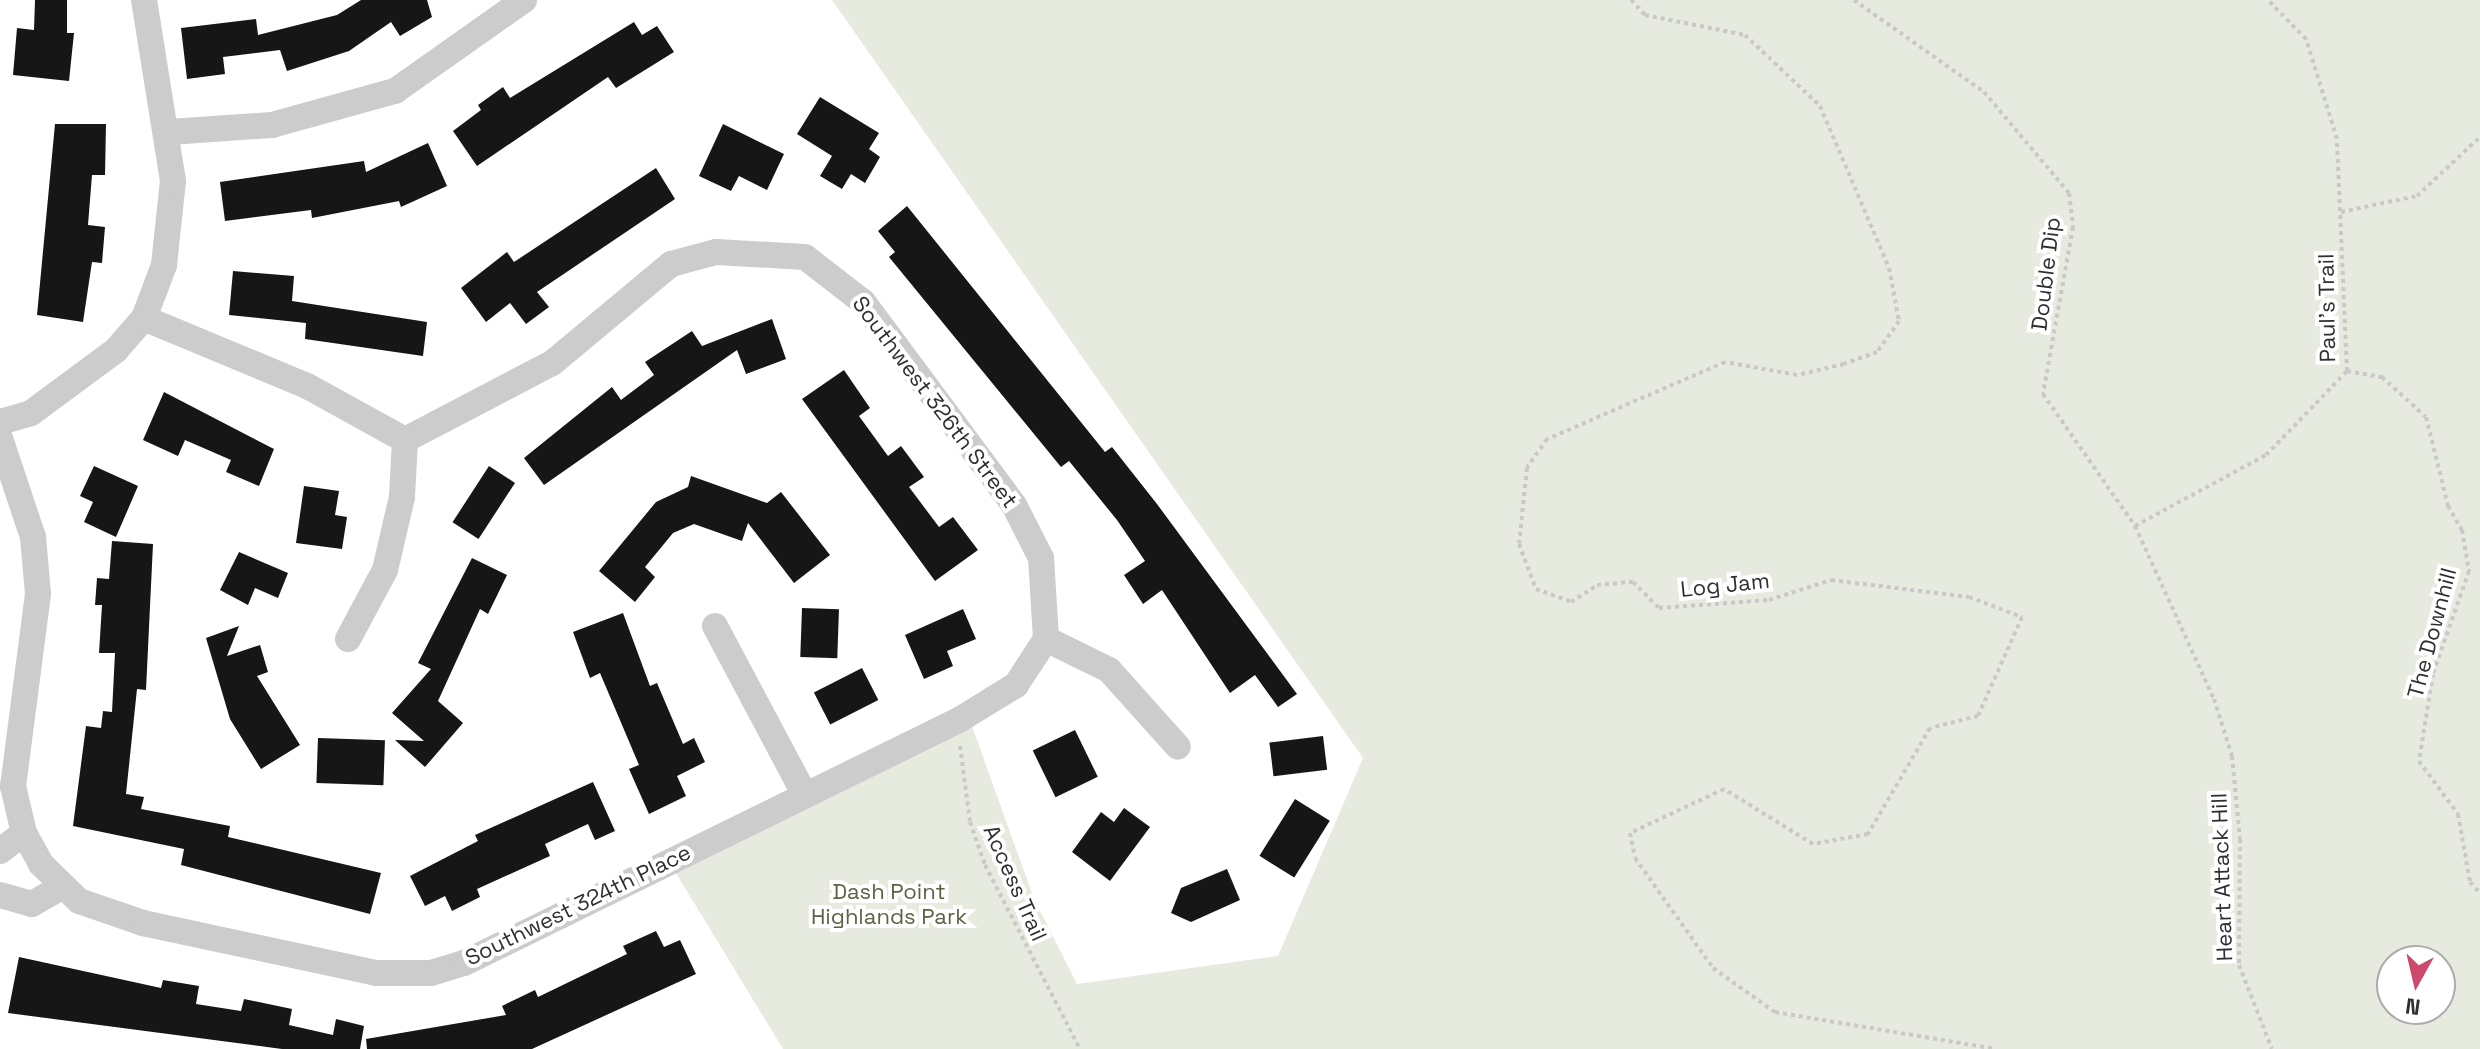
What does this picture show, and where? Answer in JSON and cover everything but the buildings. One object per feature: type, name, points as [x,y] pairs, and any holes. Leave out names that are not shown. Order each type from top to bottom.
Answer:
[{"type":"street","points":[[0,422],[63,392],[144,318],[171,226],[169,132],[144,0]]},
{"type":"street","points":[[169,132],[272,125],[395,91],[524,0]]},
{"type":"street","name":"Southwest 326th Street","points":[[405,440],[552,363],[671,264],[716,252],[805,257],[863,302],[1014,505],[1041,558],[1046,639]]},
{"type":"street","points":[[144,318],[307,386],[405,440],[402,497],[385,570],[348,639]]},
{"type":"street","points":[[0,438],[26,508],[38,594],[13,755],[24,833],[0,851]]},
{"type":"street","points":[[715,626],[805,795]]},
{"type":"street","points":[[1046,639],[1109,670],[1178,747]]},
{"type":"street","name":"Southwest 324th Place","points":[[24,833],[41,864],[61,887],[143,923],[376,973],[431,973],[959,720],[1016,685],[1046,639]]},
{"type":"street","points":[[0,895],[32,904],[61,887]]},
{"type":"path","name":"Log Jam","points":[[1631,0],[1645,15],[1745,35],[1820,106],[1889,268],[1899,321],[1877,352],[1844,364],[1797,375],[1725,362],[1547,439],[1527,468],[1519,544],[1536,589],[1571,602],[1597,585],[1633,582],[1659,608],[1769,600],[1831,580],[1969,597],[2022,617],[1978,716],[1930,728],[1868,834],[1813,844],[1724,789],[1630,833],[1635,858],[1713,968],[1775,1012],[1995,1049]]},
{"type":"path","name":"Double Dip","points":[[1854,0],[1984,92],[2069,193],[2073,227],[2043,394],[2135,526]]},
{"type":"path","name":"Paul's Trail","points":[[2135,526],[2266,455],[2347,371],[2337,139],[2306,39],[2268,0]]},
{"type":"path","points":[[2341,212],[2417,196],[2480,137]]},
{"type":"path","name":"The Downhill","points":[[2347,371],[2382,377],[2426,417],[2448,506],[2462,530],[2469,571],[2433,674],[2419,761],[2458,814],[2470,882],[2480,893]]},
{"type":"path","name":"Heart Attack Hill","points":[[2135,526],[2232,756],[2239,965],[2272,1049]]},
{"type":"path","name":"Access Trail","points":[[959,720],[970,822],[985,865],[1080,1049]]},
{"type":"green space","name":"Dash Point Highlands Park","points":[[832,0],[2480,0],[2480,1049],[783,1049],[668,860],[968,715],[1034,899],[1077,984],[1278,956],[1363,758]]}]
